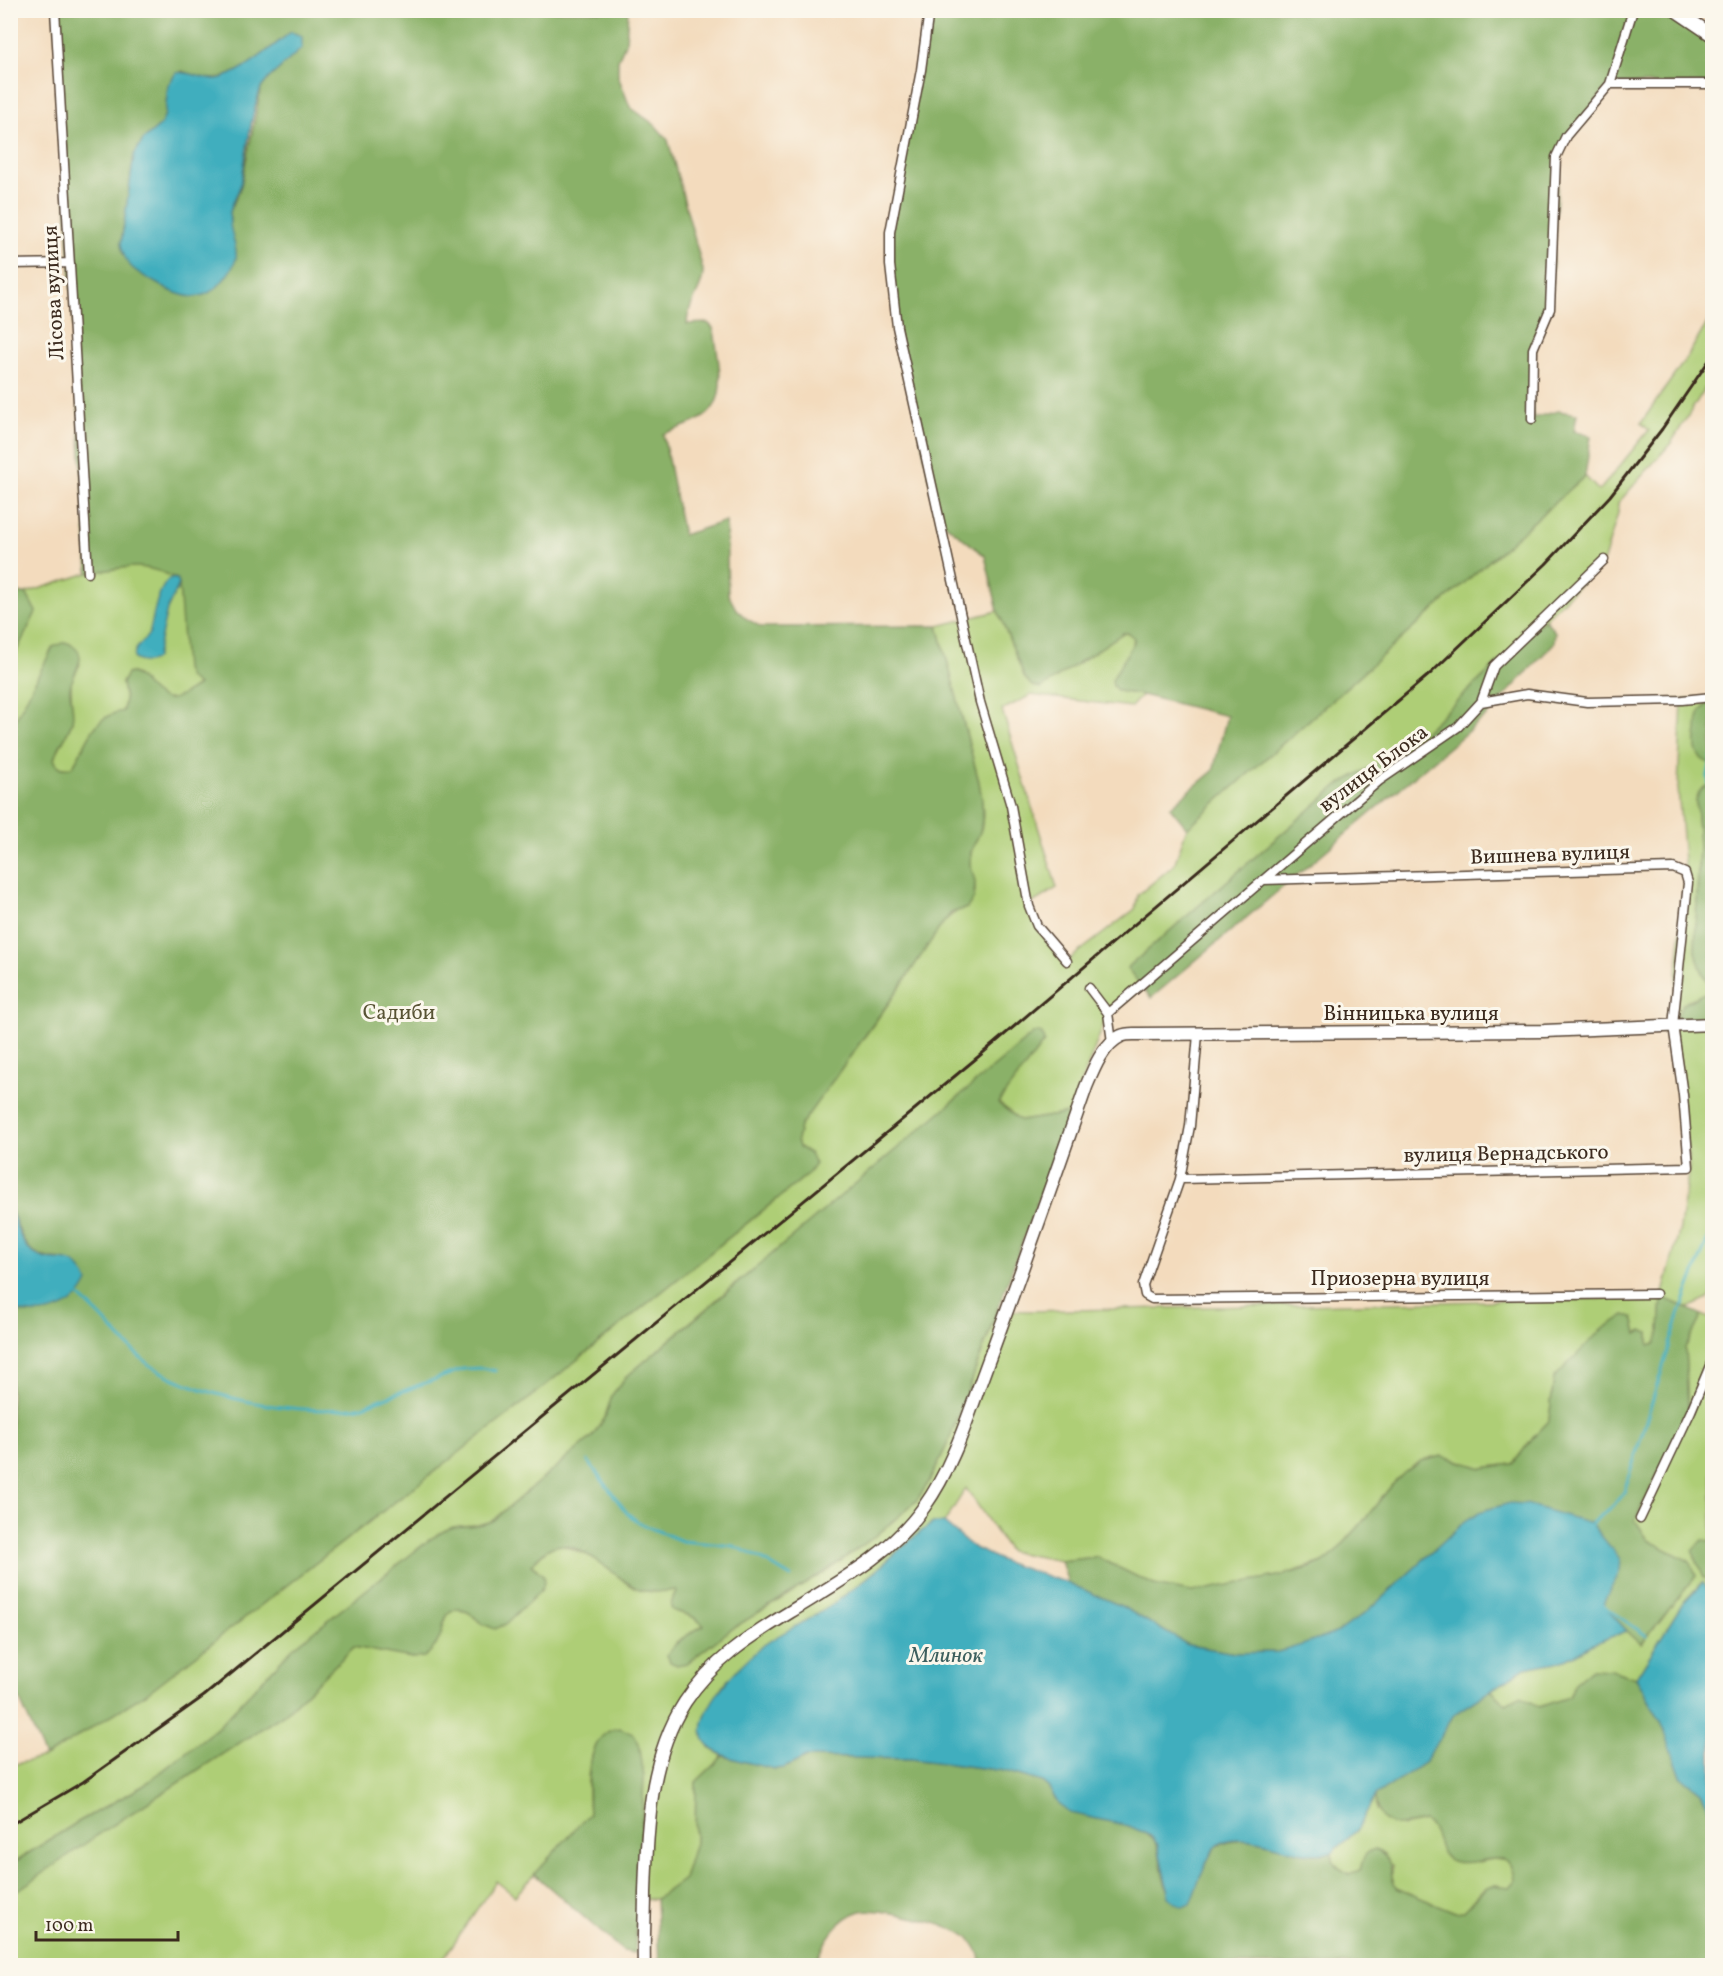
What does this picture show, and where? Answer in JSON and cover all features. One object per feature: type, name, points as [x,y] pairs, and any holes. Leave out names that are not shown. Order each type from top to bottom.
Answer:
[{"type":"street","name":"Лісова вулиця","points":[[55,10],[88,573]]},
{"type":"street","points":[[929,10],[921,70],[890,232],[890,264],[897,327],[980,702],[1011,806],[1029,906],[1037,926],[1067,961]]},
{"type":"street","points":[[1532,419],[1533,349],[1550,309],[1556,157],[1566,136],[1610,84],[1633,10]]},
{"type":"street","points":[[1675,10],[1713,35]]},
{"type":"street","points":[[1610,84],[1708,84]]},
{"type":"street","points":[[10,264],[70,263]]},
{"type":"street","points":[[1604,560],[1494,666],[1481,702],[1527,694],[1587,702],[1713,697]]},
{"type":"street","name":"вулиця Блока","points":[[1108,1013],[1379,781],[1458,727],[1481,702]]},
{"type":"street","name":"Вишнева вулиця","points":[[1263,880],[1673,868],[1685,873],[1688,884],[1673,1025]]},
{"type":"street","points":[[644,1965],[646,1848],[652,1798],[663,1749],[677,1717],[703,1680],[737,1646],[876,1556],[902,1533],[925,1507],[940,1482],[960,1437],[1010,1304],[1086,1087],[1112,1042],[1108,1013],[1089,988]]},
{"type":"street","name":"Вінницька вулиця","points":[[1112,1042],[1126,1035],[1544,1031],[1713,1024]]},
{"type":"street","name":"вулиця Вернадського","points":[[1180,1179],[1689,1167],[1683,1095],[1673,1025]]},
{"type":"street","points":[[1180,1179],[1190,1126],[1198,1034]]},
{"type":"street","name":"Приозерна вулиця","points":[[1180,1179],[1143,1285],[1145,1294],[1152,1299],[1656,1294]]},
{"type":"street","points":[[1640,1519],[1713,1361]]},
{"type":"green space","points":[[1664,10],[1712,42],[1712,86],[1708,84],[1610,84],[1560,146],[1550,309],[1535,342],[1533,418],[1558,411],[1577,414],[1574,431],[1591,436],[1585,476],[1187,828],[1170,807],[1213,771],[1227,716],[1118,691],[1113,686],[1112,680],[1134,642],[1134,638],[1128,633],[1123,633],[1041,688],[1032,686],[1025,678],[998,611],[985,556],[938,518],[897,327],[889,247],[929,11]]},
{"type":"green space","name":"Садиби","points":[[55,11],[628,11],[626,42],[618,60],[618,76],[630,107],[655,125],[668,140],[703,270],[701,284],[687,324],[708,323],[713,328],[720,369],[719,392],[711,411],[688,425],[663,434],[683,535],[726,521],[728,594],[736,609],[761,627],[938,626],[979,782],[982,821],[980,832],[971,851],[970,864],[975,881],[974,898],[967,908],[951,913],[943,923],[800,1126],[797,1140],[799,1147],[810,1154],[815,1164],[808,1174],[531,1397],[147,1693],[45,1757],[11,1680],[11,1308],[28,1313],[46,1312],[64,1306],[79,1296],[64,1260],[51,1259],[33,1252],[23,1239],[11,1210],[10,730],[53,647],[61,643],[71,645],[78,652],[80,661],[70,689],[72,721],[54,759],[61,768],[72,767],[97,725],[112,714],[123,711],[125,699],[122,683],[127,674],[136,675],[154,693],[166,699],[184,694],[198,685],[189,678],[185,669],[177,579],[143,567],[88,573]],"holes":[[[291,32],[302,48],[261,88],[241,186],[230,212],[230,232],[213,290],[195,297],[123,254],[121,244],[134,155],[143,140],[161,125],[165,114],[168,85],[182,71],[210,79],[234,73]]]},
{"type":"green space","points":[[1712,315],[1712,377],[1671,443],[1618,503],[1618,513],[1604,560],[1545,619],[1410,745],[1338,785],[1127,968],[1142,983],[1108,1013],[1070,1113],[1021,1121],[998,1102],[1044,1042],[729,1289],[625,1378],[612,1395],[605,1418],[592,1437],[492,1521],[451,1528],[429,1540],[292,1649],[217,1728],[143,1786],[78,1822],[11,1864],[11,1765],[45,1757],[147,1693],[531,1397],[808,1174],[810,1154],[799,1147],[797,1140],[800,1126],[890,1002],[943,923],[974,897],[975,888],[970,857],[982,826],[982,800],[938,626],[998,611],[1025,678],[1041,688],[1123,633],[1132,634],[1134,638],[1118,691],[1142,695],[1131,707],[1031,695],[1002,710],[1057,888],[1029,905],[1033,919],[1067,961],[1135,909],[1138,895],[1174,865],[1187,828],[1585,476],[1599,491],[1649,430],[1641,423],[1687,357]]},
{"type":"green space","points":[[134,566],[151,568],[177,579],[198,685],[178,698],[170,700],[10,962],[122,734],[137,675],[127,674],[122,683],[125,699],[123,711],[112,714],[97,725],[72,767],[59,766],[54,759],[72,723],[71,682],[80,664],[53,647],[11,730],[11,662],[36,612],[26,593],[88,573]]},
{"type":"green space","points":[[11,593],[26,593],[36,612],[11,662]]},
{"type":"green space","points":[[1545,619],[1555,632],[1554,643],[1486,716],[1151,998],[1127,968],[1338,785],[1410,745]]},
{"type":"green space","points":[[1712,692],[1712,702],[1704,707],[1710,764],[1712,764],[1712,787],[1702,788],[1696,800],[1699,846],[1695,952],[1712,989],[1712,994],[1693,998],[1682,1005],[1712,1024],[1712,1295],[1688,1308],[1662,1298],[1660,1331],[1656,1344],[1649,1346],[1649,1333],[1637,1334],[1633,1317],[1625,1315],[1554,1378],[1549,1421],[1513,1464],[1482,1468],[1451,1458],[1432,1457],[1421,1461],[1412,1466],[1392,1485],[1361,1524],[1335,1553],[1323,1562],[1283,1575],[1192,1592],[1154,1585],[1097,1557],[1061,1561],[1009,1551],[966,1488],[944,1523],[933,1523],[884,1565],[826,1609],[765,1644],[722,1686],[707,1714],[703,1725],[703,1737],[710,1748],[723,1756],[696,1782],[695,1843],[684,1879],[656,1899],[638,1899],[643,1810],[640,1760],[636,1742],[628,1731],[609,1731],[595,1748],[591,1759],[588,1781],[589,1814],[515,1896],[496,1881],[439,1965],[11,1965],[10,1895],[96,1836],[284,1714],[354,1647],[412,1658],[424,1657],[436,1645],[448,1613],[458,1609],[468,1612],[483,1624],[506,1624],[542,1589],[537,1569],[531,1565],[546,1550],[554,1546],[562,1545],[595,1558],[631,1586],[653,1592],[677,1590],[671,1604],[672,1610],[691,1616],[704,1625],[676,1642],[687,1663],[730,1630],[823,1573],[877,1535],[917,1500],[929,1482],[948,1443],[998,1310],[1662,1297],[1680,1228],[1689,1167],[1673,1025],[1685,873],[1678,788],[1682,700],[1711,697]]},
{"type":"green space","points":[[1712,702],[1712,764],[1699,755],[1696,741],[1699,715],[1703,708]]},
{"type":"green space","points":[[1706,786],[1712,787],[1712,989],[1695,952],[1699,846],[1696,800],[1699,792]]},
{"type":"green space","points":[[1702,994],[1712,994],[1712,1024],[1673,1025],[1682,1005]]},
{"type":"green space","points":[[1039,1032],[1044,1042],[998,1103],[1021,1121],[1070,1113],[948,1443],[929,1482],[917,1500],[877,1535],[823,1573],[730,1630],[687,1663],[677,1665],[670,1662],[667,1655],[670,1650],[683,1638],[704,1625],[691,1616],[672,1609],[671,1603],[677,1590],[644,1591],[585,1553],[562,1545],[552,1547],[543,1552],[531,1565],[543,1575],[542,1589],[506,1624],[495,1629],[483,1624],[468,1612],[458,1609],[449,1613],[437,1643],[424,1657],[412,1658],[354,1647],[284,1714],[96,1836],[11,1895],[11,1864],[78,1822],[143,1786],[217,1728],[292,1649],[429,1540],[451,1528],[492,1521],[592,1437],[605,1418],[612,1395],[625,1378],[1034,1033]]},
{"type":"green space","points":[[1662,1297],[1702,1315],[1685,1348],[1688,1410],[1635,1520],[1648,1540],[1691,1562],[1696,1576],[1641,1644],[1603,1605],[1612,1584],[1526,1504],[1501,1506],[1471,1517],[1369,1610],[1338,1632],[1305,1645],[1278,1652],[1235,1653],[1188,1645],[1121,1606],[1068,1583],[1061,1561],[1097,1557],[1154,1585],[1192,1592],[1283,1575],[1323,1562],[1335,1553],[1361,1524],[1392,1485],[1421,1461],[1442,1456],[1482,1468],[1513,1464],[1549,1421],[1554,1378],[1600,1331],[1625,1315],[1633,1317],[1637,1334],[1642,1331],[1649,1333],[1649,1346],[1656,1344],[1660,1331]]},
{"type":"green space","points":[[1702,1315],[1712,1319],[1712,1597],[1702,1582],[1682,1604],[1636,1678],[1611,1670],[1575,1683],[1569,1697],[1539,1707],[1506,1704],[1491,1690],[1525,1668],[1562,1661],[1597,1642],[1627,1631],[1641,1644],[1696,1576],[1690,1562],[1648,1540],[1635,1520],[1688,1410],[1685,1348]]},
{"type":"green space","points":[[1702,1540],[1712,1541],[1712,1582],[1704,1577],[1692,1550]]},
{"type":"green space","points":[[1592,1669],[1611,1670],[1636,1678],[1661,1721],[1681,1776],[1701,1792],[1712,1814],[1712,1965],[981,1965],[975,1946],[960,1932],[916,1918],[870,1910],[852,1914],[838,1926],[826,1941],[815,1965],[659,1965],[656,1899],[684,1879],[695,1843],[696,1782],[723,1756],[775,1769],[784,1768],[806,1757],[911,1759],[1005,1771],[1042,1782],[1049,1788],[1059,1805],[1115,1820],[1143,1832],[1153,1840],[1158,1848],[1165,1885],[1176,1904],[1216,1847],[1226,1842],[1247,1840],[1306,1854],[1332,1853],[1337,1866],[1349,1874],[1360,1870],[1366,1854],[1375,1849],[1387,1858],[1396,1888],[1455,1912],[1464,1911],[1487,1887],[1494,1885],[1509,1887],[1515,1880],[1513,1869],[1508,1862],[1494,1859],[1465,1863],[1449,1859],[1441,1850],[1430,1825],[1424,1821],[1397,1825],[1384,1821],[1377,1807],[1375,1796],[1425,1762],[1454,1714],[1491,1690],[1506,1704],[1522,1696],[1539,1707],[1569,1697],[1575,1683]]},
{"type":"green space","points":[[620,1728],[633,1734],[639,1743],[644,1777],[635,1953],[623,1951],[534,1874],[589,1814],[589,1777],[594,1750],[600,1739],[608,1732]]},
{"type":"green space","points":[[1375,1796],[1376,1810],[1403,1826],[1424,1821],[1431,1824],[1435,1830],[1478,1862],[1498,1859],[1508,1861],[1512,1865],[1515,1880],[1509,1888],[1496,1885],[1485,1888],[1464,1911],[1455,1912],[1396,1888],[1392,1881],[1392,1865],[1349,1874],[1345,1872],[1335,1863],[1332,1853],[1357,1830]]},
{"type":"water","points":[[291,32],[302,36],[302,48],[261,88],[254,111],[241,183],[229,219],[236,252],[232,269],[209,293],[192,297],[174,292],[143,276],[125,259],[121,244],[134,155],[143,140],[161,125],[165,114],[168,85],[176,73],[181,72],[211,79],[226,77],[255,60]]},
{"type":"water","points":[[170,578],[177,579],[179,584],[167,610],[156,658],[148,662],[134,659],[138,647],[150,631],[159,595]]},
{"type":"water","points":[[11,1210],[22,1239],[33,1253],[49,1259],[70,1262],[82,1271],[88,1282],[80,1295],[70,1303],[54,1310],[36,1313],[11,1308]]},
{"type":"water","name":"Млинок","points":[[1510,1503],[1526,1504],[1591,1523],[1620,1559],[1620,1571],[1603,1605],[1627,1631],[1597,1642],[1562,1661],[1525,1668],[1454,1714],[1425,1762],[1375,1796],[1357,1830],[1332,1853],[1307,1854],[1245,1839],[1223,1842],[1215,1848],[1207,1860],[1190,1904],[1183,1907],[1169,1897],[1158,1845],[1151,1836],[1129,1826],[1070,1813],[1059,1805],[1049,1788],[1042,1782],[1005,1771],[911,1759],[806,1757],[784,1768],[775,1769],[723,1755],[707,1744],[703,1737],[703,1725],[714,1699],[734,1673],[755,1652],[771,1640],[836,1602],[933,1523],[944,1523],[973,1547],[1004,1562],[1068,1583],[1121,1606],[1188,1645],[1235,1653],[1278,1652],[1338,1632],[1369,1610],[1464,1522],[1479,1512]]},
{"type":"water","points":[[1703,1582],[1712,1597],[1712,1814],[1701,1792],[1681,1776],[1661,1721],[1636,1678],[1682,1604]]},
{"type":"waterway","points":[[1712,756],[1708,776],[1712,813]]},
{"type":"waterway","points":[[1588,1526],[1613,1506],[1624,1492],[1679,1315],[1712,1228]]},
{"type":"waterway","points":[[76,1294],[136,1354],[162,1372],[188,1384],[248,1402],[280,1407],[339,1409],[363,1406],[463,1369],[482,1368],[496,1371]]},
{"type":"waterway","points":[[588,1461],[627,1513],[639,1523],[682,1541],[734,1546],[760,1558],[791,1577]]},
{"type":"waterway","points":[[1602,1605],[1647,1636]]},
{"type":"railway","points":[[10,1825],[83,1782],[204,1696],[978,1057],[1431,673],[1546,564],[1610,496],[1662,429],[1712,356]]}]
